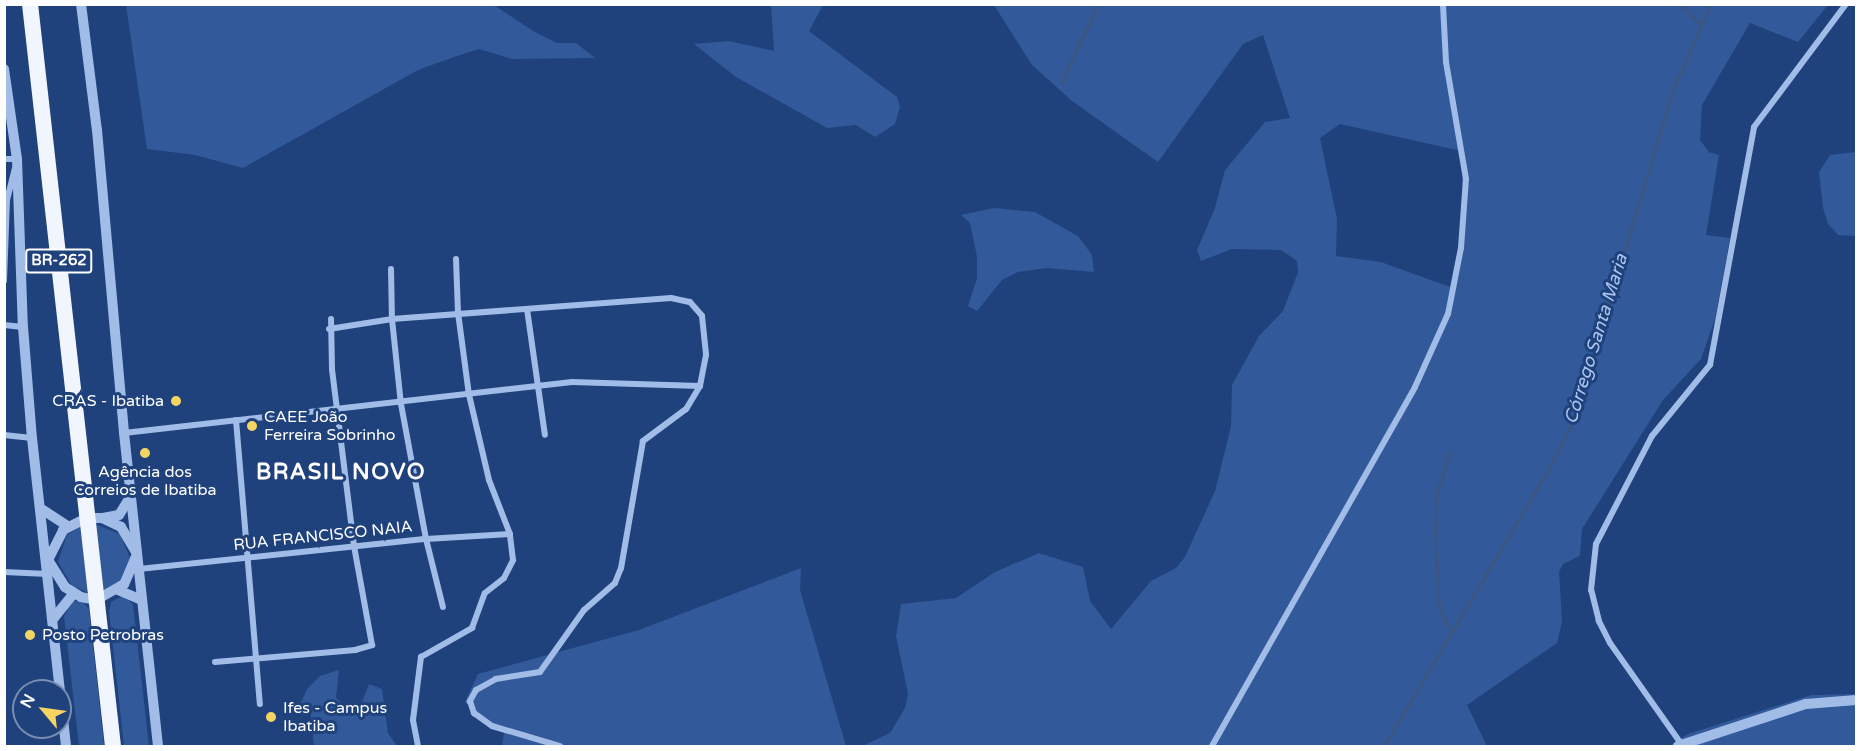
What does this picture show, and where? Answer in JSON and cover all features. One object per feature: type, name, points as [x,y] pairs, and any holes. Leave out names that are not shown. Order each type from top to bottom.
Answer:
[{"type":"highway","name":"BR-262","points":[[30,4],[94,518],[96,600],[112,747]]},
{"type":"street","points":[[81,4],[97,130],[124,433],[158,747]]},
{"type":"street","points":[[1212,747],[1415,387],[1448,314],[1461,248],[1466,179],[1446,62],[1443,4]]},
{"type":"street","points":[[1846,4],[1754,128],[1710,365],[1652,436],[1596,544],[1591,590],[1599,621],[1610,643],[1680,746],[1806,704],[1857,700]]},
{"type":"street","points":[[4,69],[17,161],[23,327],[32,438],[43,510],[66,747]]},
{"type":"street","points":[[4,159],[17,161]]},
{"type":"street","points":[[4,281],[9,185],[17,161]]},
{"type":"street","points":[[5,247],[19,248]]},
{"type":"street","points":[[418,747],[413,720],[420,662],[427,651],[472,628],[485,593],[509,569],[513,560],[510,534],[489,480],[469,395],[458,313],[456,259]]},
{"type":"street","points":[[391,269],[392,319],[401,404],[426,539],[443,607]]},
{"type":"street","points":[[329,329],[392,319],[458,313],[671,298],[690,302],[704,325],[706,355],[700,386],[686,409],[643,441],[621,568],[615,583],[584,610],[540,672],[496,680],[472,694],[469,706],[483,721],[560,747]]},
{"type":"street","points":[[527,309],[540,387],[545,435]]},
{"type":"street","points":[[215,662],[366,649],[373,639],[354,546],[329,329],[331,319]]},
{"type":"street","points":[[4,325],[23,327]]},
{"type":"street","points":[[124,433],[598,381],[700,386]]},
{"type":"street","points":[[236,420],[250,557],[260,704]]},
{"type":"street","points":[[4,435],[32,438]]},
{"type":"street","points":[[94,518],[121,527],[137,554],[133,570],[118,590],[96,600],[73,594],[57,579],[48,560],[55,541],[68,526],[94,518],[125,511],[130,490]]},
{"type":"street","points":[[43,510],[68,526]]},
{"type":"street","name":"RUA FRANCISCO NAIA","points":[[139,570],[426,539],[510,534]]},
{"type":"street","points":[[4,572],[48,574]]},
{"type":"street","points":[[118,590],[142,600]]},
{"type":"street","points":[[53,618],[73,594]]},
{"type":"shaded area","points":[[126,5],[494,5],[533,31],[557,43],[576,43],[595,58],[512,59],[479,49],[418,70],[243,168],[195,155],[147,149]]},
{"type":"shaded area","points":[[771,5],[823,5],[809,31],[897,97],[900,107],[895,124],[875,137],[856,125],[827,128],[736,77],[694,44],[729,41],[774,51]]},
{"type":"shaded area","points":[[994,5],[1828,5],[1798,42],[1750,23],[1702,105],[1700,140],[1709,152],[1719,155],[1706,235],[1730,238],[1715,319],[1701,359],[1663,400],[1582,529],[1580,556],[1563,564],[1559,572],[1562,621],[1557,643],[1467,705],[1487,746],[862,746],[890,733],[905,708],[908,694],[896,636],[901,604],[956,598],[995,572],[1039,553],[1083,567],[1090,601],[1111,629],[1151,581],[1176,568],[1185,557],[1215,491],[1231,426],[1232,385],[1259,336],[1283,311],[1298,272],[1297,261],[1281,250],[1232,249],[1201,261],[1197,250],[1215,208],[1225,170],[1265,122],[1290,118],[1263,35],[1243,44],[1158,162],[1072,101],[1032,65]],"holes":[[[1340,124],[1461,151],[1463,197],[1457,257],[1450,287],[1381,262],[1336,256],[1337,219],[1320,138]]]},
{"type":"shaded area","points":[[1856,152],[1856,236],[1838,235],[1828,224],[1823,208],[1819,172],[1830,155]]},
{"type":"shaded area","points":[[994,208],[1035,212],[1078,236],[1092,255],[1094,272],[1047,268],[1018,272],[1002,280],[977,311],[968,306],[977,278],[977,257],[970,223],[961,215]]},
{"type":"shaded area","points":[[95,524],[120,534],[130,558],[119,583],[103,592]]},
{"type":"shaded area","points":[[83,525],[89,593],[72,586],[58,562],[67,535]]},
{"type":"shaded area","points":[[801,568],[800,590],[846,746],[502,746],[504,733],[465,702],[478,674],[639,630]]},
{"type":"shaded area","points":[[123,596],[133,604],[149,746],[124,746],[109,611],[111,602]]},
{"type":"shaded area","points":[[73,601],[83,602],[89,609],[104,746],[79,746],[64,616]]},
{"type":"shaded area","points":[[339,670],[336,698],[346,706],[360,707],[369,684],[382,689],[388,733],[397,746],[314,746],[310,706],[299,707],[307,689],[320,676]]},
{"type":"shaded area","points":[[1856,694],[1856,746],[1669,746],[1688,734],[1811,695]]},
{"type":"waterway","points":[[1061,83],[1098,4]]},
{"type":"waterway","points":[[1678,4],[1700,24]]},
{"type":"waterway","name":"Córrego Santa Maria","points":[[1384,746],[1547,472],[1574,419],[1672,92],[1710,4]]},
{"type":"waterway","points":[[1450,452],[1437,492],[1435,527],[1439,608],[1452,634]]},
{"type":"place","name":"CRAS - Ibatiba","points":[[176,401]]},
{"type":"place","name":"CAEE João Ferreira Sobrinho","points":[[252,426]]},
{"type":"place","name":"Agência dos Correios de Ibatiba","points":[[145,453]]},
{"type":"place","name":"Posto Petrobras","points":[[30,635]]},
{"type":"place","name":"Ifes - Campus Ibatiba","points":[[271,717]]},
{"type":"district","name":"BRASIL NOVO","points":[[341,473]]}]
